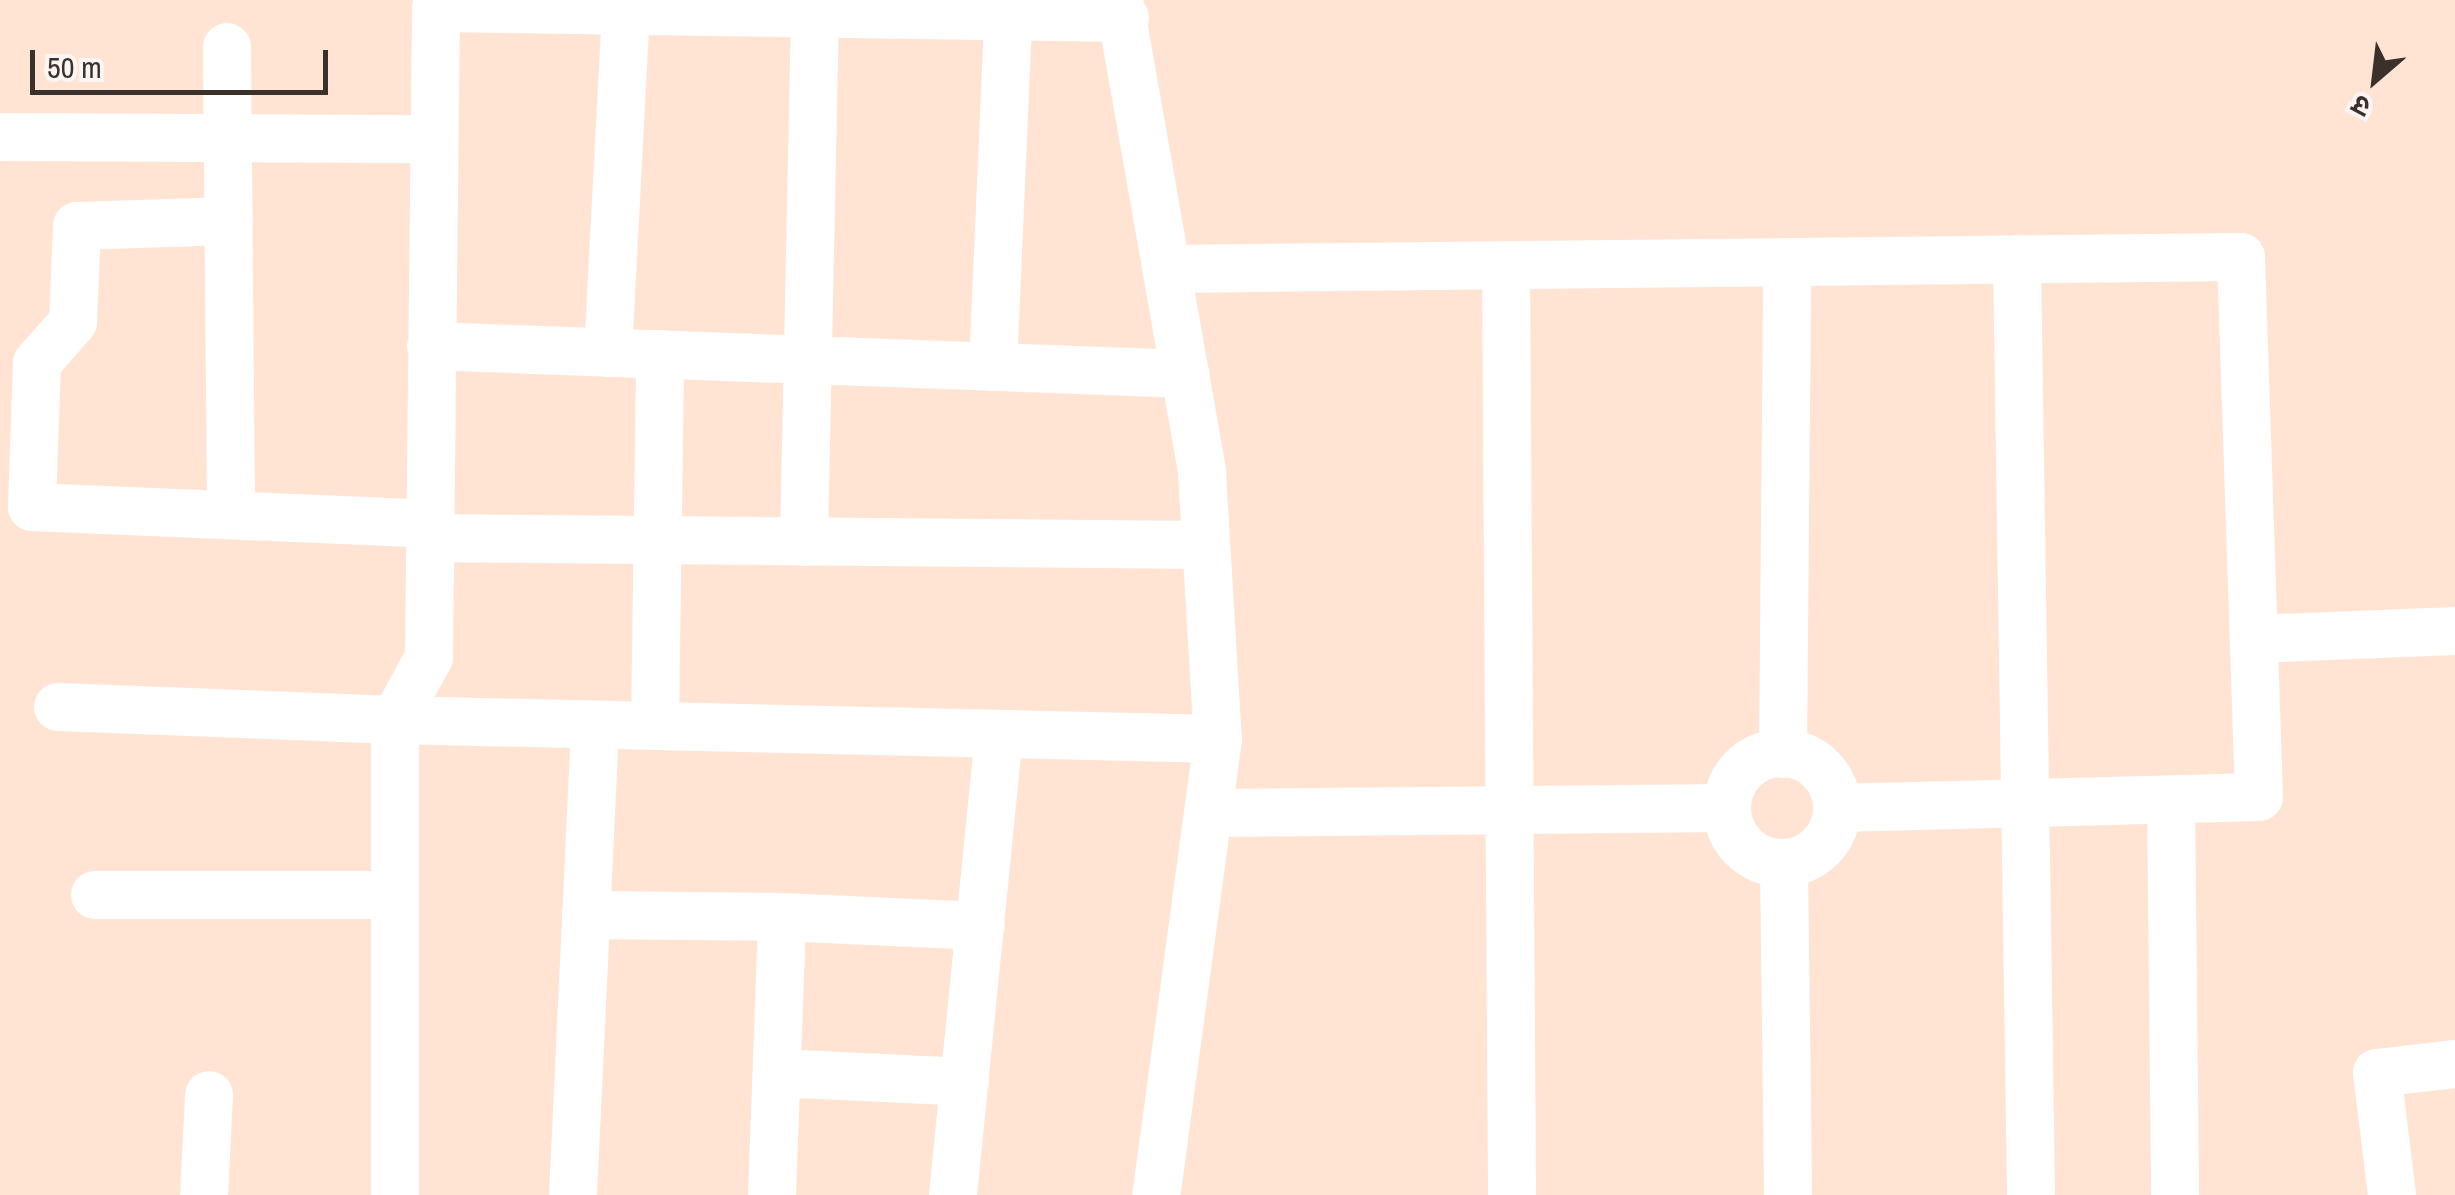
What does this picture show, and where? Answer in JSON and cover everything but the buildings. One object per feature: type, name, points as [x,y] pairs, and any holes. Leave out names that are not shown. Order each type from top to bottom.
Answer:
[{"type":"street","points":[[395,1195],[395,720],[429,658],[436,8],[1008,17],[1122,9],[1202,473],[1218,738],[1156,1195]]},
{"type":"street","points":[[608,352],[626,12]]},
{"type":"street","points":[[804,542],[815,14]]},
{"type":"street","points":[[993,366],[1008,17]]},
{"type":"street","points":[[227,47],[231,516]]},
{"type":"street","points":[[0,137],[434,139]]},
{"type":"street","points":[[229,221],[77,226],[73,322],[37,363],[32,507],[659,542],[1206,545]]},
{"type":"street","points":[[1168,269],[2241,257],[2259,797],[1836,808]]},
{"type":"street","points":[[2018,259],[2030,1195]]},
{"type":"street","points":[[1783,754],[1787,262]]},
{"type":"street","points":[[1506,265],[1512,1195]]},
{"type":"street","points":[[431,346],[1186,374]]},
{"type":"street","points":[[654,726],[660,354]]},
{"type":"street","points":[[2254,638],[2455,631]]},
{"type":"street","points":[[58,706],[395,720],[1218,738]]},
{"type":"street","points":[[572,1195],[594,725]]},
{"type":"street","points":[[952,1195],[1000,734]]},
{"type":"street","points":[[1783,754],[1818,766],[1830,781],[1836,808],[1830,835],[1819,850],[1784,864],[1767,861],[1738,841],[1727,808],[1730,791],[1750,764],[1783,754]]},
{"type":"street","points":[[2172,800],[2175,1195]]},
{"type":"street","points":[[1208,813],[1727,808]]},
{"type":"street","points":[[1784,864],[1788,1195]]},
{"type":"street","points":[[95,895],[395,895]]},
{"type":"street","points":[[586,915],[782,917],[981,926]]},
{"type":"street","points":[[772,1195],[782,917]]},
{"type":"street","points":[[2392,1195],[2376,1073],[2455,1064]]},
{"type":"street","points":[[777,1074],[965,1082]]},
{"type":"street","points":[[204,1195],[209,1095]]}]
